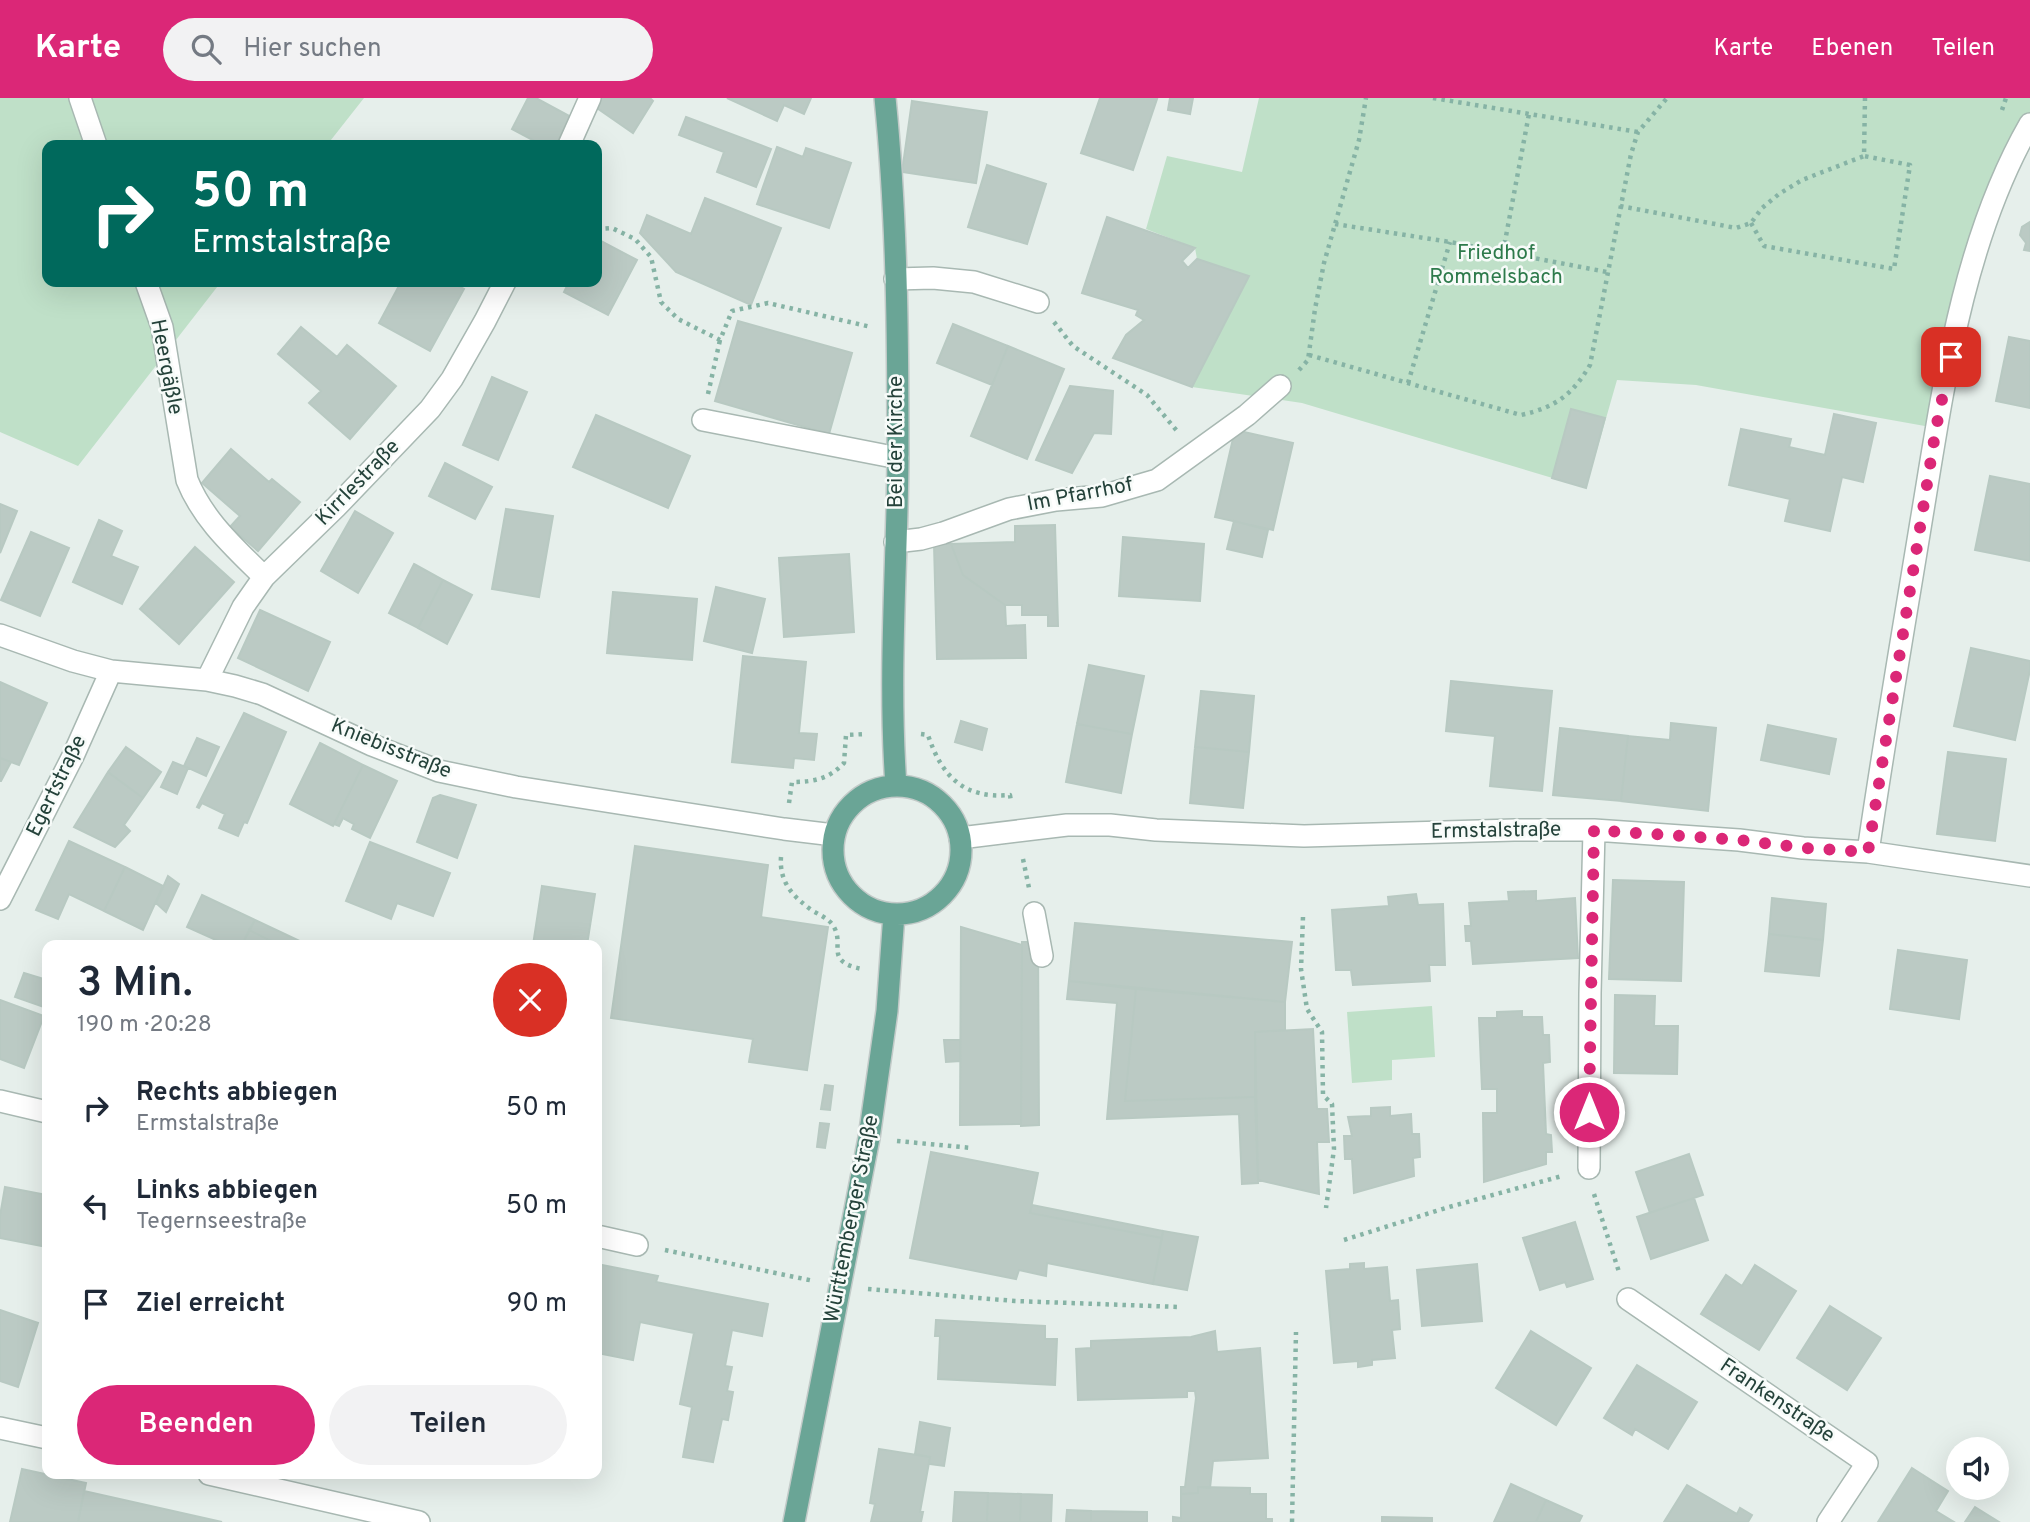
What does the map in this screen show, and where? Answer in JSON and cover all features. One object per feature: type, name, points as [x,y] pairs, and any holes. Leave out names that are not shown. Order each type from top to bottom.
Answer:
[{"type":"main road","name":"Bei der Kirche","points":[[885,98],[892,187],[898,458],[892,650],[892,734],[896,786]]},
{"type":"main road","points":[[896,786],[925,792],[938,800],[956,824],[960,838],[958,871],[951,886],[940,899],[910,914],[880,912],[867,907],[845,889],[834,863],[832,849],[839,822],[857,800],[882,788],[896,786]]},
{"type":"main road","name":"Württemberger Straße","points":[[794,1522],[869,1138],[887,1011],[894,914]]},
{"type":"street","points":[[80,98],[94,140]]},
{"type":"street","points":[[571,140],[590,98]]},
{"type":"street","points":[[1868,852],[1936,428],[1960,310],[1989,211],[2014,152],[2030,124]]},
{"type":"street","points":[[895,279],[933,278],[974,282],[1038,302]]},
{"type":"street","name":"Heergäßle","points":[[148,287],[162,327],[187,480],[195,499],[222,536],[264,577]]},
{"type":"street","name":"Kirrlestraße","points":[[207,680],[243,607],[264,577],[430,409],[452,379],[502,287]]},
{"type":"street","name":"Im Pfarrhof","points":[[895,542],[943,533],[1009,509],[1056,500],[1102,496],[1157,480],[1247,415],[1280,386]]},
{"type":"street","points":[[703,420],[898,458]]},
{"type":"street","name":"Kniebisstraße","points":[[0,635],[111,671],[235,685],[262,694],[372,745],[439,772],[785,830],[834,835]]},
{"type":"street","name":"Egertstraße","points":[[0,899],[73,757],[111,671]]},
{"type":"street","name":"Ermstalstraße","points":[[960,838],[1067,825],[1304,836],[1594,830],[1868,852],[2030,876]]},
{"type":"street","points":[[1589,1168],[1594,830]]},
{"type":"street","points":[[1034,913],[1042,956]]},
{"type":"street","points":[[0,1101],[42,1111]]},
{"type":"street","points":[[602,1237],[637,1245]]},
{"type":"street","name":"Frankenstraße","points":[[1628,1299],[1867,1463],[1828,1522]]},
{"type":"street","points":[[0,1428],[42,1437]]},
{"type":"street","points":[[268,1480],[419,1522]]},
{"type":"path","points":[[1280,386],[1308,360],[1322,275],[1359,140],[1366,98]]},
{"type":"path","points":[[1433,98],[1638,132]]},
{"type":"path","points":[[1309,355],[1521,415],[1544,410],[1563,397],[1579,383],[1590,365],[1620,206],[1638,132],[1667,98]]},
{"type":"path","points":[[1864,156],[1865,98]]},
{"type":"path","points":[[1503,253],[1529,114]]},
{"type":"path","points":[[1620,206],[1736,228],[1751,223],[1762,208],[1802,180],[1864,156],[1910,165],[1894,269],[1764,246],[1751,223]]},
{"type":"path","points":[[1335,224],[1450,242],[1607,272]]},
{"type":"path","points":[[602,229],[612,228],[635,239],[651,257],[661,302],[678,320],[720,340]]},
{"type":"path","points":[[1408,383],[1450,242]]},
{"type":"path","points":[[1038,302],[1073,346],[1147,395],[1194,454]]},
{"type":"path","points":[[703,420],[720,340],[732,311],[768,303],[896,333]]},
{"type":"path","points":[[891,969],[869,970],[850,966],[840,960],[834,925],[801,902],[788,889],[781,876],[780,861],[792,782],[821,779],[834,773],[844,763],[845,735],[892,734]]},
{"type":"path","points":[[1303,917],[1301,969],[1307,1009],[1322,1031],[1323,1095],[1332,1104],[1334,1150],[1326,1208]]},
{"type":"path","points":[[869,1138],[972,1148]]},
{"type":"path","points":[[1345,1240],[1449,1207],[1589,1168],[1591,1184],[1628,1299]]},
{"type":"path","points":[[637,1245],[840,1286],[1015,1301],[1180,1307]]},
{"type":"path","points":[[1292,1522],[1296,1332]]},
{"type":"green space","points":[[0,98],[364,98],[331,140],[42,140],[42,287],[217,287],[78,466],[0,432]]},
{"type":"green space","name":"Friedhof Rommelsbach","points":[[1259,98],[2030,98],[2030,124],[2014,152],[1936,428],[1696,385],[1617,380],[1586,488],[1302,403],[1192,387],[1249,276],[1197,259],[1195,248],[1146,229],[1167,156],[1242,172]]},
{"type":"green space","points":[[1432,1006],[1435,1057],[1392,1060],[1392,1080],[1352,1083],[1347,1012]]},
{"type":"building","points":[[528,98],[536,98],[571,117],[559,140],[533,140],[512,129]]},
{"type":"building","points":[[600,98],[650,98],[653,101],[633,133],[594,106]]},
{"type":"building","points":[[727,98],[811,98],[804,114],[784,105],[777,121]]},
{"type":"building","points":[[1100,98],[1157,99],[1133,170],[1081,153]]},
{"type":"building","points":[[1170,98],[1193,98],[1190,114],[1168,110]]},
{"type":"building","points":[[912,101],[987,112],[976,183],[902,172]]},
{"type":"building","points":[[686,117],[771,149],[756,187],[717,172],[724,152],[679,135]]},
{"type":"building","points":[[777,147],[803,157],[806,148],[851,163],[829,228],[757,204]]},
{"type":"building","points":[[987,165],[1046,184],[1027,244],[968,227]]},
{"type":"building","points":[[705,198],[781,228],[751,305],[676,272],[640,233],[647,215],[691,234]]},
{"type":"building","points":[[1107,217],[1195,248],[1182,261],[1188,268],[1197,259],[1249,276],[1192,387],[1113,358],[1126,335],[1144,320],[1136,315],[1138,310],[1082,293]]},
{"type":"building","points":[[2030,222],[2030,251],[2024,250],[2026,243],[2020,235],[2022,227]]},
{"type":"building","points":[[602,242],[637,260],[608,315],[564,292],[566,287],[602,287]]},
{"type":"building","points":[[398,287],[464,289],[430,351],[379,323]]},
{"type":"building","points":[[738,321],[852,353],[829,434],[715,401]]},
{"type":"building","points":[[953,324],[1008,346],[992,385],[937,363]]},
{"type":"building","points":[[301,327],[337,357],[347,345],[396,386],[350,439],[309,403],[321,391],[278,354]]},
{"type":"building","points":[[2009,337],[2030,341],[2030,408],[1996,401]]},
{"type":"building","points":[[1008,346],[1064,369],[1027,459],[971,436]]},
{"type":"building","points":[[492,377],[527,392],[498,460],[463,445]]},
{"type":"building","points":[[1070,386],[1113,391],[1111,434],[1094,433],[1072,473],[1036,460]]},
{"type":"building","points":[[1571,409],[1605,418],[1586,488],[1552,478]]},
{"type":"building","points":[[1834,414],[1876,423],[1863,482],[1842,477],[1830,531],[1785,521],[1790,499],[1729,485],[1741,429],[1791,439],[1789,447],[1825,455]]},
{"type":"building","points":[[596,415],[690,456],[668,508],[573,467]]},
{"type":"building","points":[[1235,430],[1293,443],[1273,530],[1215,517]]},
{"type":"building","points":[[231,449],[269,482],[272,479],[300,502],[258,551],[230,527],[240,516],[202,483]]},
{"type":"building","points":[[445,463],[492,487],[475,519],[429,496]]},
{"type":"building","points":[[1990,476],[2030,484],[2030,561],[1975,550]]},
{"type":"building","points":[[0,504],[17,511],[0,553]]},
{"type":"building","points":[[506,509],[553,516],[539,597],[492,589]]},
{"type":"building","points":[[355,511],[393,533],[358,593],[321,571]]},
{"type":"building","points":[[99,520],[122,531],[111,556],[138,567],[122,604],[73,582]]},
{"type":"building","points":[[1234,521],[1268,530],[1262,557],[1227,549]]},
{"type":"building","points":[[1055,525],[1058,626],[1048,626],[1048,615],[1022,615],[1022,605],[1005,605],[963,575],[951,544],[1015,542],[1015,526]]},
{"type":"building","points":[[31,532],[69,548],[40,616],[1,600]]},
{"type":"building","points":[[1123,537],[1204,544],[1200,601],[1119,596]]},
{"type":"building","points":[[934,544],[951,544],[963,575],[1005,605],[1006,626],[1025,625],[1026,658],[937,659]]},
{"type":"building","points":[[195,547],[234,582],[179,644],[140,609]]},
{"type":"building","points":[[849,554],[854,632],[784,637],[779,558]]},
{"type":"building","points":[[414,564],[443,580],[418,628],[389,613]]},
{"type":"building","points":[[443,580],[472,595],[447,644],[418,628]]},
{"type":"building","points":[[716,587],[765,599],[752,653],[704,641]]},
{"type":"building","points":[[613,592],[697,599],[692,660],[607,653]]},
{"type":"building","points":[[260,610],[330,642],[308,691],[238,658]]},
{"type":"building","points":[[1971,648],[2030,661],[2015,740],[1954,726]]},
{"type":"building","points":[[743,656],[806,662],[799,733],[817,734],[814,760],[794,758],[793,768],[732,762]]},
{"type":"building","points":[[1089,665],[1144,676],[1132,734],[1077,724]]},
{"type":"building","points":[[1451,681],[1552,691],[1542,791],[1490,786],[1495,736],[1446,731]]},
{"type":"building","points":[[0,682],[47,703],[19,765],[0,758]]},
{"type":"building","points":[[1201,691],[1254,696],[1249,752],[1195,747]]},
{"type":"building","points":[[244,713],[286,732],[247,823],[244,822],[238,836],[219,828],[225,814],[202,803],[197,807]]},
{"type":"building","points":[[961,721],[987,729],[982,750],[955,742]]},
{"type":"building","points":[[1671,723],[1716,728],[1708,811],[1621,801],[1628,736],[1670,740]]},
{"type":"building","points":[[1077,724],[1132,734],[1121,793],[1066,782]]},
{"type":"building","points":[[1768,725],[1836,739],[1829,774],[1761,760]]},
{"type":"building","points":[[1560,728],[1628,736],[1621,801],[1553,795]]},
{"type":"building","points":[[197,738],[219,747],[206,776],[184,766]]},
{"type":"building","points":[[320,743],[363,765],[333,826],[290,804]]},
{"type":"building","points":[[126,747],[161,772],[143,798],[108,772]]},
{"type":"building","points":[[1195,747],[1249,752],[1243,808],[1190,803]]},
{"type":"building","points":[[1948,752],[2006,759],[1995,841],[1937,834]]},
{"type":"building","points":[[0,758],[11,762],[1,781],[0,781]]},
{"type":"building","points":[[173,762],[188,768],[177,794],[161,787]]},
{"type":"building","points":[[363,765],[397,781],[370,838],[352,829],[354,824],[343,818],[339,826],[334,824]]},
{"type":"building","points":[[108,772],[143,798],[124,825],[130,831],[115,847],[74,827]]},
{"type":"building","points":[[440,795],[476,805],[457,858],[417,842],[433,798]]},
{"type":"building","points":[[69,841],[125,867],[104,911],[69,894],[58,919],[36,910]]},
{"type":"building","points":[[370,842],[450,873],[433,916],[397,903],[391,919],[346,901]]},
{"type":"building","points":[[635,846],[768,865],[761,917],[828,927],[807,1070],[749,1062],[753,1039],[611,1018]]},
{"type":"building","points":[[125,867],[163,886],[143,930],[104,911]]},
{"type":"building","points":[[168,876],[179,884],[166,912],[156,903]]},
{"type":"building","points":[[1613,880],[1684,882],[1681,981],[1609,979]]},
{"type":"building","points":[[542,886],[595,894],[588,940],[534,940]]},
{"type":"building","points":[[1536,891],[1536,901],[1575,898],[1578,958],[1473,964],[1471,941],[1466,941],[1465,926],[1471,926],[1469,903],[1509,901],[1508,892]]},
{"type":"building","points":[[1416,894],[1418,905],[1443,904],[1445,965],[1429,965],[1430,981],[1353,985],[1351,970],[1336,970],[1332,910],[1389,906],[1388,897]]},
{"type":"building","points":[[202,895],[255,920],[245,940],[216,940],[187,927]]},
{"type":"building","points":[[1772,898],[1826,904],[1823,940],[1769,934]]},
{"type":"building","points":[[255,920],[297,940],[269,940],[249,930]]},
{"type":"building","points":[[1075,923],[1292,942],[1285,1002],[1069,981]]},
{"type":"building","points":[[961,927],[1022,945],[1021,1124],[960,1125]]},
{"type":"building","points":[[249,930],[269,940],[244,940]]},
{"type":"building","points":[[1769,934],[1823,940],[1819,976],[1765,971]]},
{"type":"building","points":[[1022,942],[1038,942],[1039,1125],[1021,1126]]},
{"type":"building","points":[[1898,950],[1967,960],[1959,1019],[1890,1009]]},
{"type":"building","points":[[24,973],[42,978],[42,1006],[15,997]]},
{"type":"building","points":[[1069,981],[1136,989],[1125,1101],[1255,1097],[1258,1183],[1242,1184],[1239,1114],[1107,1119],[1117,1003],[1067,999]]},
{"type":"building","points":[[1136,989],[1285,1002],[1285,1030],[1255,1032],[1255,1097],[1125,1101]]},
{"type":"building","points":[[1615,995],[1655,996],[1654,1026],[1678,1026],[1677,1074],[1614,1073]]},
{"type":"building","points":[[0,1000],[42,1015],[24,1068],[0,1059]]},
{"type":"building","points":[[1522,1011],[1522,1017],[1542,1017],[1543,1035],[1549,1035],[1550,1062],[1543,1063],[1546,1134],[1551,1135],[1552,1152],[1546,1152],[1546,1164],[1484,1182],[1483,1113],[1497,1113],[1497,1089],[1482,1089],[1479,1018],[1497,1018],[1497,1012]]},
{"type":"building","points":[[1313,1029],[1317,1109],[1327,1109],[1329,1142],[1317,1142],[1319,1194],[1258,1180],[1255,1032]]},
{"type":"building","points":[[944,1040],[960,1040],[960,1061],[946,1062]]},
{"type":"building","points":[[825,1085],[833,1086],[830,1110],[821,1109]]},
{"type":"building","points":[[1390,1107],[1390,1116],[1411,1114],[1412,1134],[1419,1134],[1420,1157],[1413,1158],[1414,1176],[1354,1193],[1352,1159],[1345,1159],[1344,1136],[1352,1136],[1348,1117],[1371,1116],[1371,1108]]},
{"type":"building","points":[[820,1123],[829,1124],[825,1148],[817,1147]]},
{"type":"building","points":[[931,1152],[1038,1173],[1030,1213],[1162,1238],[1153,1284],[1047,1263],[1046,1276],[1019,1270],[1016,1279],[910,1258]]},
{"type":"building","points":[[1689,1154],[1703,1195],[1650,1213],[1636,1172]]},
{"type":"building","points":[[5,1187],[42,1194],[42,1246],[0,1238],[0,1216]]},
{"type":"building","points":[[1694,1198],[1708,1240],[1651,1259],[1637,1217]]},
{"type":"building","points":[[1032,1205],[1163,1231],[1162,1238],[1030,1213]]},
{"type":"building","points":[[1575,1222],[1593,1279],[1567,1287],[1565,1282],[1540,1290],[1523,1238]]},
{"type":"building","points":[[1163,1231],[1198,1237],[1187,1290],[1153,1284]]},
{"type":"building","points":[[1364,1263],[1364,1269],[1387,1267],[1390,1301],[1398,1300],[1400,1329],[1392,1330],[1395,1358],[1372,1360],[1372,1365],[1358,1367],[1358,1361],[1334,1363],[1326,1271],[1350,1269],[1350,1264]]},
{"type":"building","points":[[1477,1264],[1482,1321],[1422,1326],[1417,1270]]},
{"type":"building","points":[[602,1265],[658,1276],[656,1282],[768,1304],[762,1336],[732,1330],[725,1366],[732,1367],[727,1391],[733,1392],[728,1420],[722,1419],[713,1462],[683,1457],[692,1407],[680,1404],[694,1333],[640,1322],[633,1360],[602,1354]]},
{"type":"building","points":[[1755,1265],[1796,1291],[1759,1350],[1701,1314],[1726,1275],[1742,1286]]},
{"type":"building","points":[[1830,1306],[1881,1338],[1847,1390],[1797,1358]]},
{"type":"building","points":[[0,1310],[38,1323],[18,1387],[0,1381]]},
{"type":"building","points":[[936,1320],[1045,1326],[1045,1339],[1057,1339],[1055,1385],[938,1379],[940,1336],[935,1336]]},
{"type":"building","points":[[1215,1331],[1217,1352],[1260,1348],[1268,1458],[1213,1461],[1210,1488],[1198,1487],[1198,1493],[1181,1494],[1181,1487],[1185,1487],[1195,1391],[1187,1391],[1187,1397],[1078,1400],[1076,1349],[1091,1348],[1091,1341],[1191,1337]]},
{"type":"building","points":[[1531,1331],[1591,1368],[1556,1425],[1496,1388]]},
{"type":"building","points":[[1637,1365],[1697,1402],[1668,1449],[1635,1429],[1632,1435],[1604,1418]]},
{"type":"building","points":[[920,1422],[950,1428],[944,1466],[929,1464],[930,1457],[915,1454]]},
{"type":"building","points":[[879,1449],[930,1457],[920,1512],[923,1512],[921,1522],[871,1522],[875,1504],[870,1503]]},
{"type":"building","points":[[1912,1468],[1946,1490],[1936,1511],[1954,1522],[1878,1522]]},
{"type":"building","points":[[22,1469],[42,1473],[42,1479],[68,1479],[86,1483],[78,1522],[10,1522]]},
{"type":"building","points":[[1511,1484],[1546,1500],[1536,1522],[1494,1522]]},
{"type":"building","points":[[1687,1485],[1737,1514],[1740,1508],[1752,1515],[1748,1522],[1664,1522]]},
{"type":"building","points":[[1198,1487],[1250,1488],[1250,1494],[1266,1494],[1266,1519],[1272,1519],[1272,1522],[1173,1522],[1173,1517],[1181,1518],[1181,1494],[1198,1493]]},
{"type":"building","points":[[84,1491],[222,1522],[78,1522]]},
{"type":"building","points":[[955,1492],[988,1493],[987,1522],[953,1522]]},
{"type":"building","points":[[988,1493],[1021,1494],[1020,1522],[987,1522]]},
{"type":"building","points":[[1021,1494],[1052,1495],[1051,1522],[1020,1522]]},
{"type":"building","points":[[1546,1500],[1582,1516],[1579,1522],[1536,1522]]},
{"type":"building","points":[[1975,1507],[1999,1522],[1965,1522]]},
{"type":"building","points":[[1067,1510],[1091,1511],[1091,1522],[1066,1522]]},
{"type":"building","points":[[1091,1511],[1147,1512],[1147,1522],[1091,1522]]},
{"type":"building","points":[[1382,1517],[1432,1518],[1432,1522],[1382,1522]]},
{"type":"route","points":[[1589,1112],[1594,830],[1868,852],[1936,428],[1951,357]]}]
